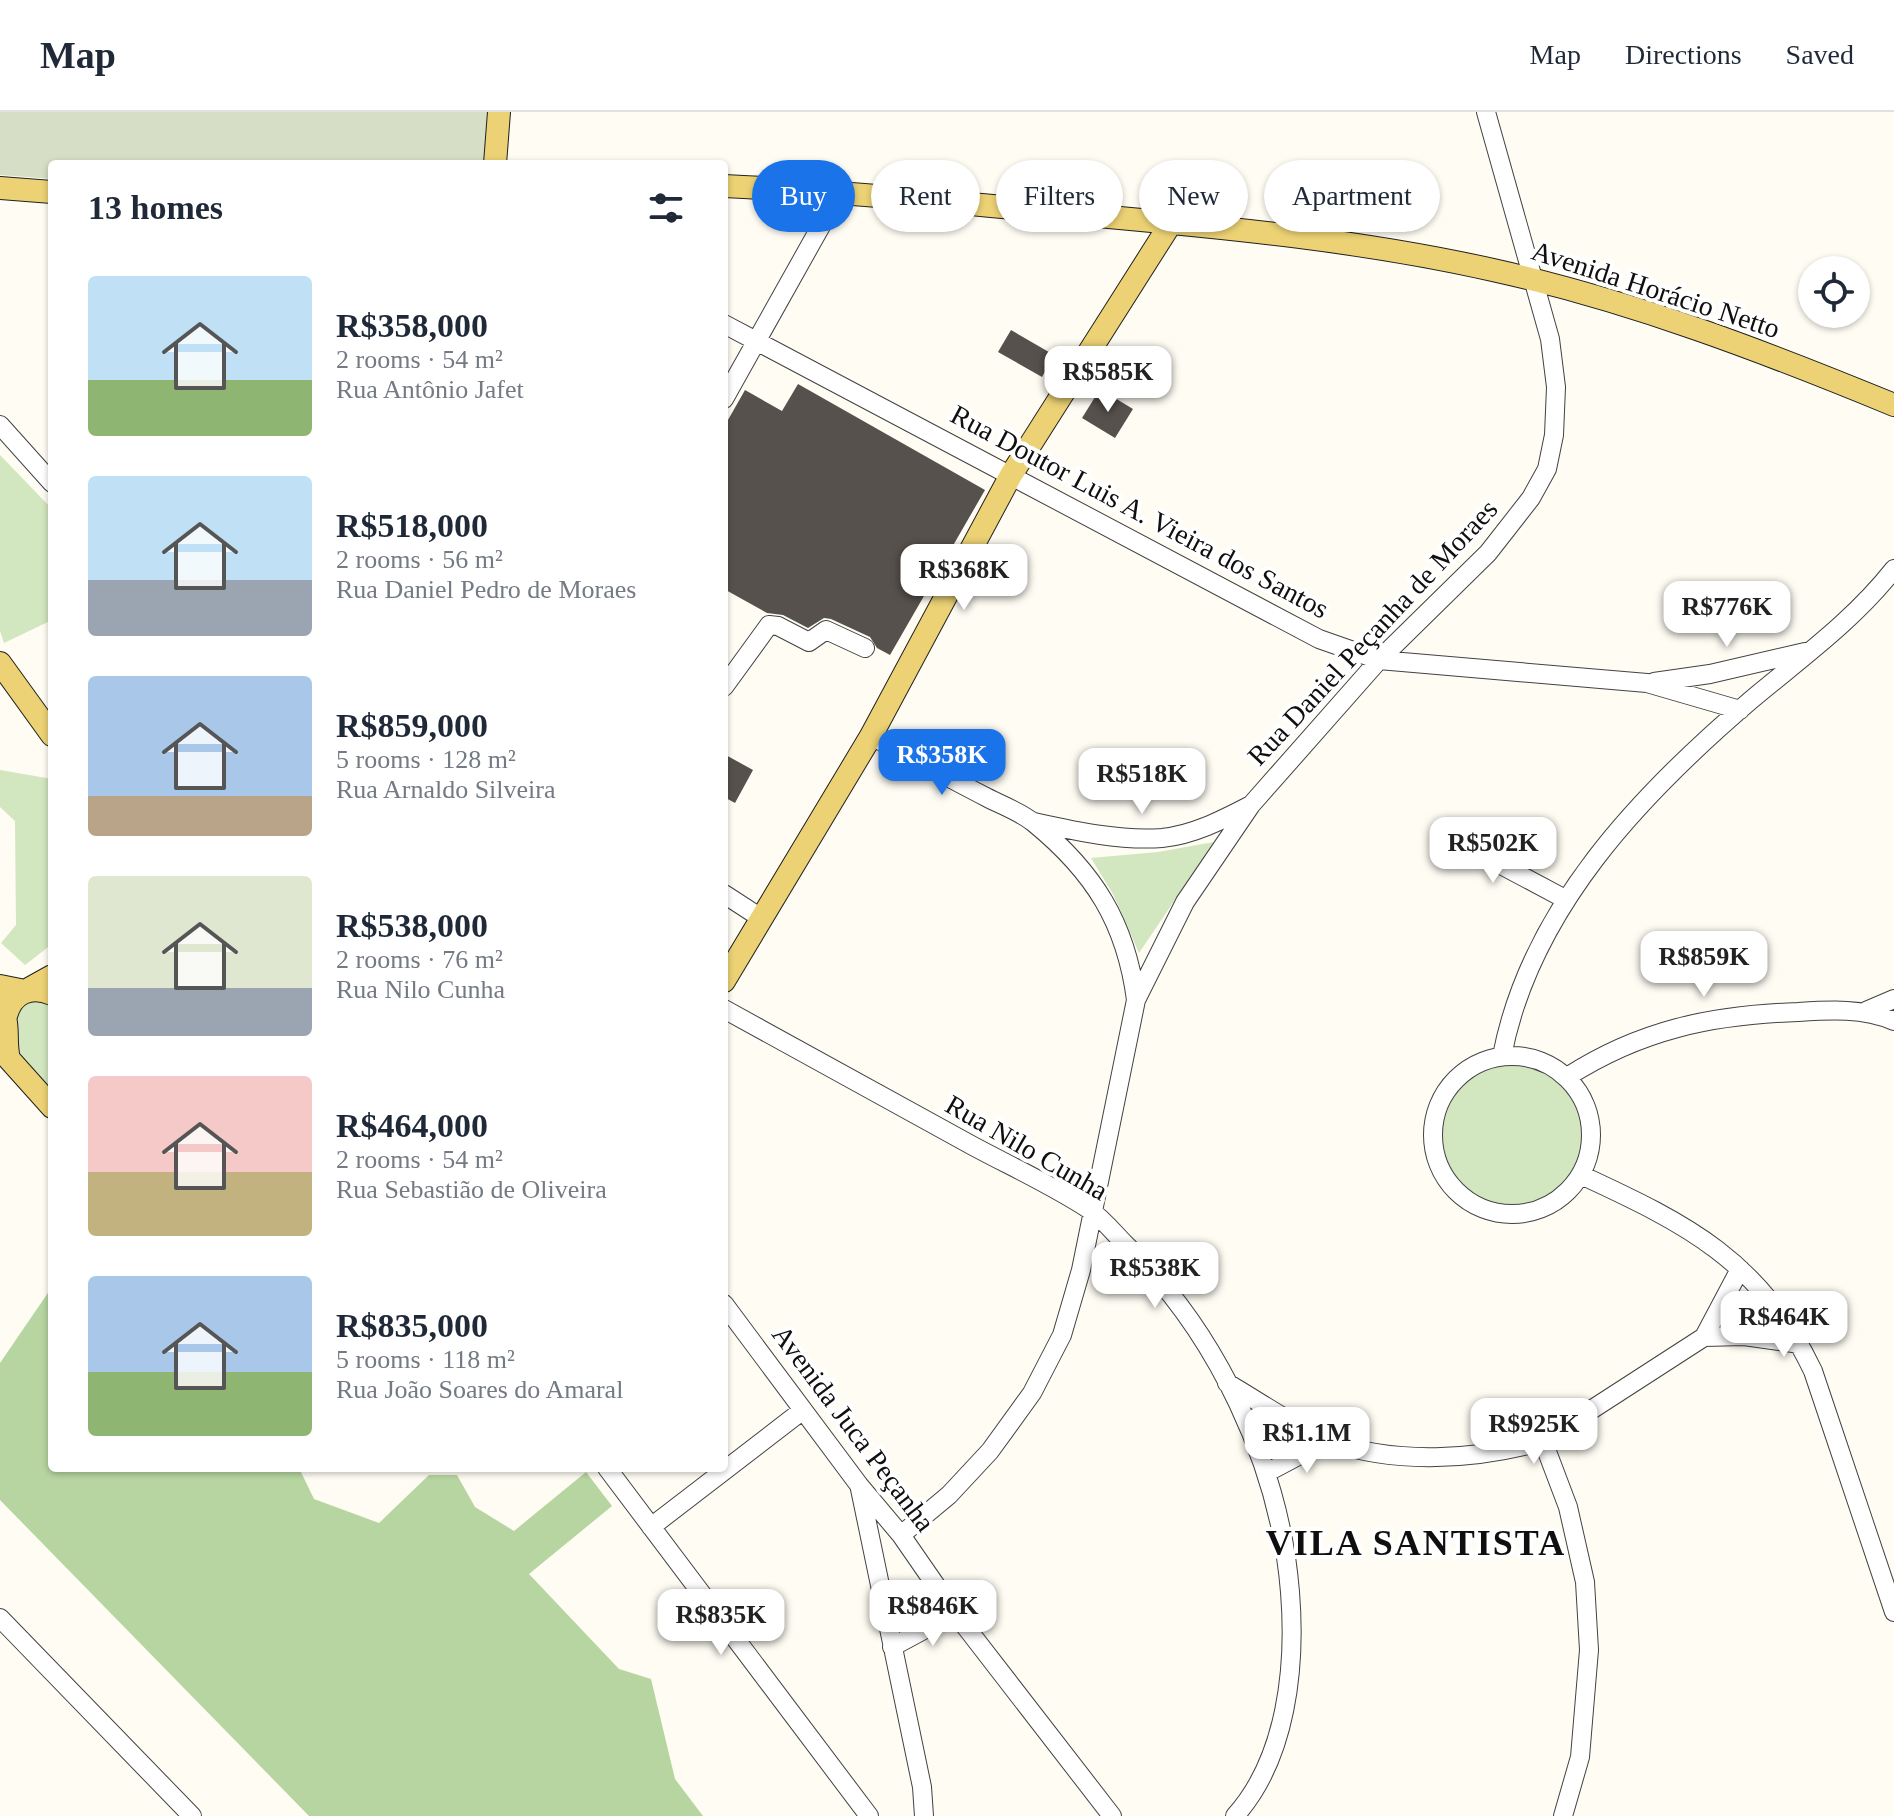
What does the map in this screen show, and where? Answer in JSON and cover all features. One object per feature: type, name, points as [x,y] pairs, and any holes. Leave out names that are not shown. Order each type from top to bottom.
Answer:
[{"type":"main road","points":[[495,160],[499,112]]},
{"type":"main road","name":"Avenida Horácio Netto","points":[[728,186],[752,187]]},
{"type":"main road","points":[[0,188],[48,192]]},
{"type":"main road","name":"Avenida Horácio Netto","points":[[855,193],[1139,220]]},
{"type":"main road","points":[[728,974],[871,736],[1011,475],[1165,232]]},
{"type":"main road","name":"Avenida Horácio Netto","points":[[1246,232],[1372,247],[1533,280],[1623,303],[1710,332],[1894,405]]},
{"type":"main road","points":[[0,663],[48,729]]},
{"type":"main road","points":[[48,978],[15,996],[3,1011],[9,1059],[48,1103]]},
{"type":"main road","points":[[0,986],[48,993]]},
{"type":"main road","points":[[27,1081],[48,1088]]},
{"type":"street","name":"Rua Daniel Peçanha de Moraes","points":[[901,1535],[949,1495],[990,1451],[1032,1393],[1062,1335],[1081,1270],[1136,1000],[1185,902],[1251,805],[1379,660],[1488,553],[1531,498],[1547,469],[1554,435],[1556,387],[1550,339],[1486,112]]},
{"type":"street","points":[[728,392],[818,232]]},
{"type":"street","name":"Rua Doutor Luis A. Vieira dos Santos","points":[[728,326],[1319,639],[1379,660],[1647,683],[1740,710],[1870,600],[1894,569]]},
{"type":"street","points":[[0,425],[48,479]]},
{"type":"street","points":[[728,681],[769,625],[778,626],[809,642],[826,630],[865,648]]},
{"type":"street","name":"Rua Doutor Luis A. Vieira dos Santos","points":[[1647,683],[1710,674],[1814,650]]},
{"type":"street","points":[[1502,1056],[1508,1024],[1527,973],[1565,899],[1622,825],[1667,777],[1740,710]]},
{"type":"street","points":[[871,736],[1033,822],[1092,835],[1163,838],[1207,827],[1251,805]]},
{"type":"street","points":[[1033,822],[1082,869],[1103,895],[1131,960],[1136,1000]]},
{"type":"street","points":[[1441,833],[1565,899]]},
{"type":"street","points":[[1082,869],[1079,850],[1092,835]]},
{"type":"street","points":[[728,897],[761,918]]},
{"type":"street","points":[[1866,1011],[1894,999]]},
{"type":"street","name":"Rua Nilo Cunha","points":[[728,1011],[1092,1211],[1144,1261],[1186,1316],[1227,1383],[1266,1473],[1287,1560],[1291,1652],[1279,1729],[1267,1767],[1235,1816]]},
{"type":"street","points":[[1567,1077],[1604,1053],[1704,1021],[1767,1013],[1866,1011],[1894,1021]]},
{"type":"street","points":[[1502,1056],[1525,1057],[1547,1064],[1567,1077],[1583,1099],[1591,1124],[1590,1150],[1581,1175],[1564,1196],[1540,1209],[1513,1215],[1486,1210],[1462,1198],[1444,1177],[1434,1152],[1432,1125],[1440,1099],[1456,1077],[1479,1062],[1502,1056]]},
{"type":"street","points":[[1581,1175],[1696,1234],[1771,1298],[1813,1371],[1894,1612]]},
{"type":"street","points":[[1227,1383],[1328,1440],[1389,1455],[1433,1456],[1513,1450],[1543,1441],[1704,1337],[1740,1269]]},
{"type":"street","name":"Avenida Juca Peçanha","points":[[728,1309],[859,1485],[901,1535],[955,1613],[1112,1816]]},
{"type":"street","points":[[1704,1337],[1744,1336],[1800,1344]]},
{"type":"street","points":[[728,1468],[803,1410]]},
{"type":"street","points":[[1266,1473],[1328,1440]]},
{"type":"street","points":[[1543,1441],[1568,1507],[1585,1582],[1589,1650],[1580,1757],[1563,1816]]},
{"type":"street","points":[[610,1472],[869,1816]]},
{"type":"street","points":[[651,1527],[722,1472]]},
{"type":"street","points":[[859,1485],[922,1787],[924,1816]]},
{"type":"street","points":[[892,1647],[955,1613]]},
{"type":"street","points":[[0,1618],[192,1816]]},
{"type":"green space","points":[[0,112],[489,112],[485,160],[48,160],[48,179],[0,175]]},
{"type":"green space","points":[[0,455],[48,505],[48,622],[4,643],[0,631]]},
{"type":"green space","points":[[0,770],[48,778],[48,947],[25,965],[1,943],[16,925],[15,821],[0,807]]},
{"type":"green space","points":[[1214,842],[1139,953],[1113,894],[1091,858],[1158,852]]},
{"type":"green space","points":[[26,996],[48,1003],[48,1087],[17,1068],[10,1006]]},
{"type":"green space","points":[[1512,1065],[1539,1070],[1561,1086],[1577,1108],[1582,1135],[1577,1162],[1561,1184],[1539,1200],[1512,1205],[1485,1200],[1463,1184],[1447,1162],[1442,1135],[1447,1108],[1463,1086],[1485,1070]]},
{"type":"green space","points":[[48,1293],[48,1472],[301,1472],[314,1499],[379,1523],[429,1475],[457,1475],[475,1507],[514,1531],[586,1472],[612,1506],[529,1574],[619,1669],[651,1679],[675,1779],[703,1816],[309,1816],[0,1500],[0,1363]]},
{"type":"building","points":[[1011,330],[1054,355],[1042,377],[998,352]]},
{"type":"building","points":[[798,384],[985,490],[890,655],[877,648],[870,637],[831,619],[824,618],[808,628],[783,615],[767,613],[728,591],[728,420],[745,390],[782,411]]},
{"type":"building","points":[[1100,389],[1133,409],[1115,438],[1082,418]]},
{"type":"building","points":[[728,756],[753,770],[735,803],[728,799]]},
{"type":"district","name":"VILA SANTISTA","points":[[1416,1542]]}]
